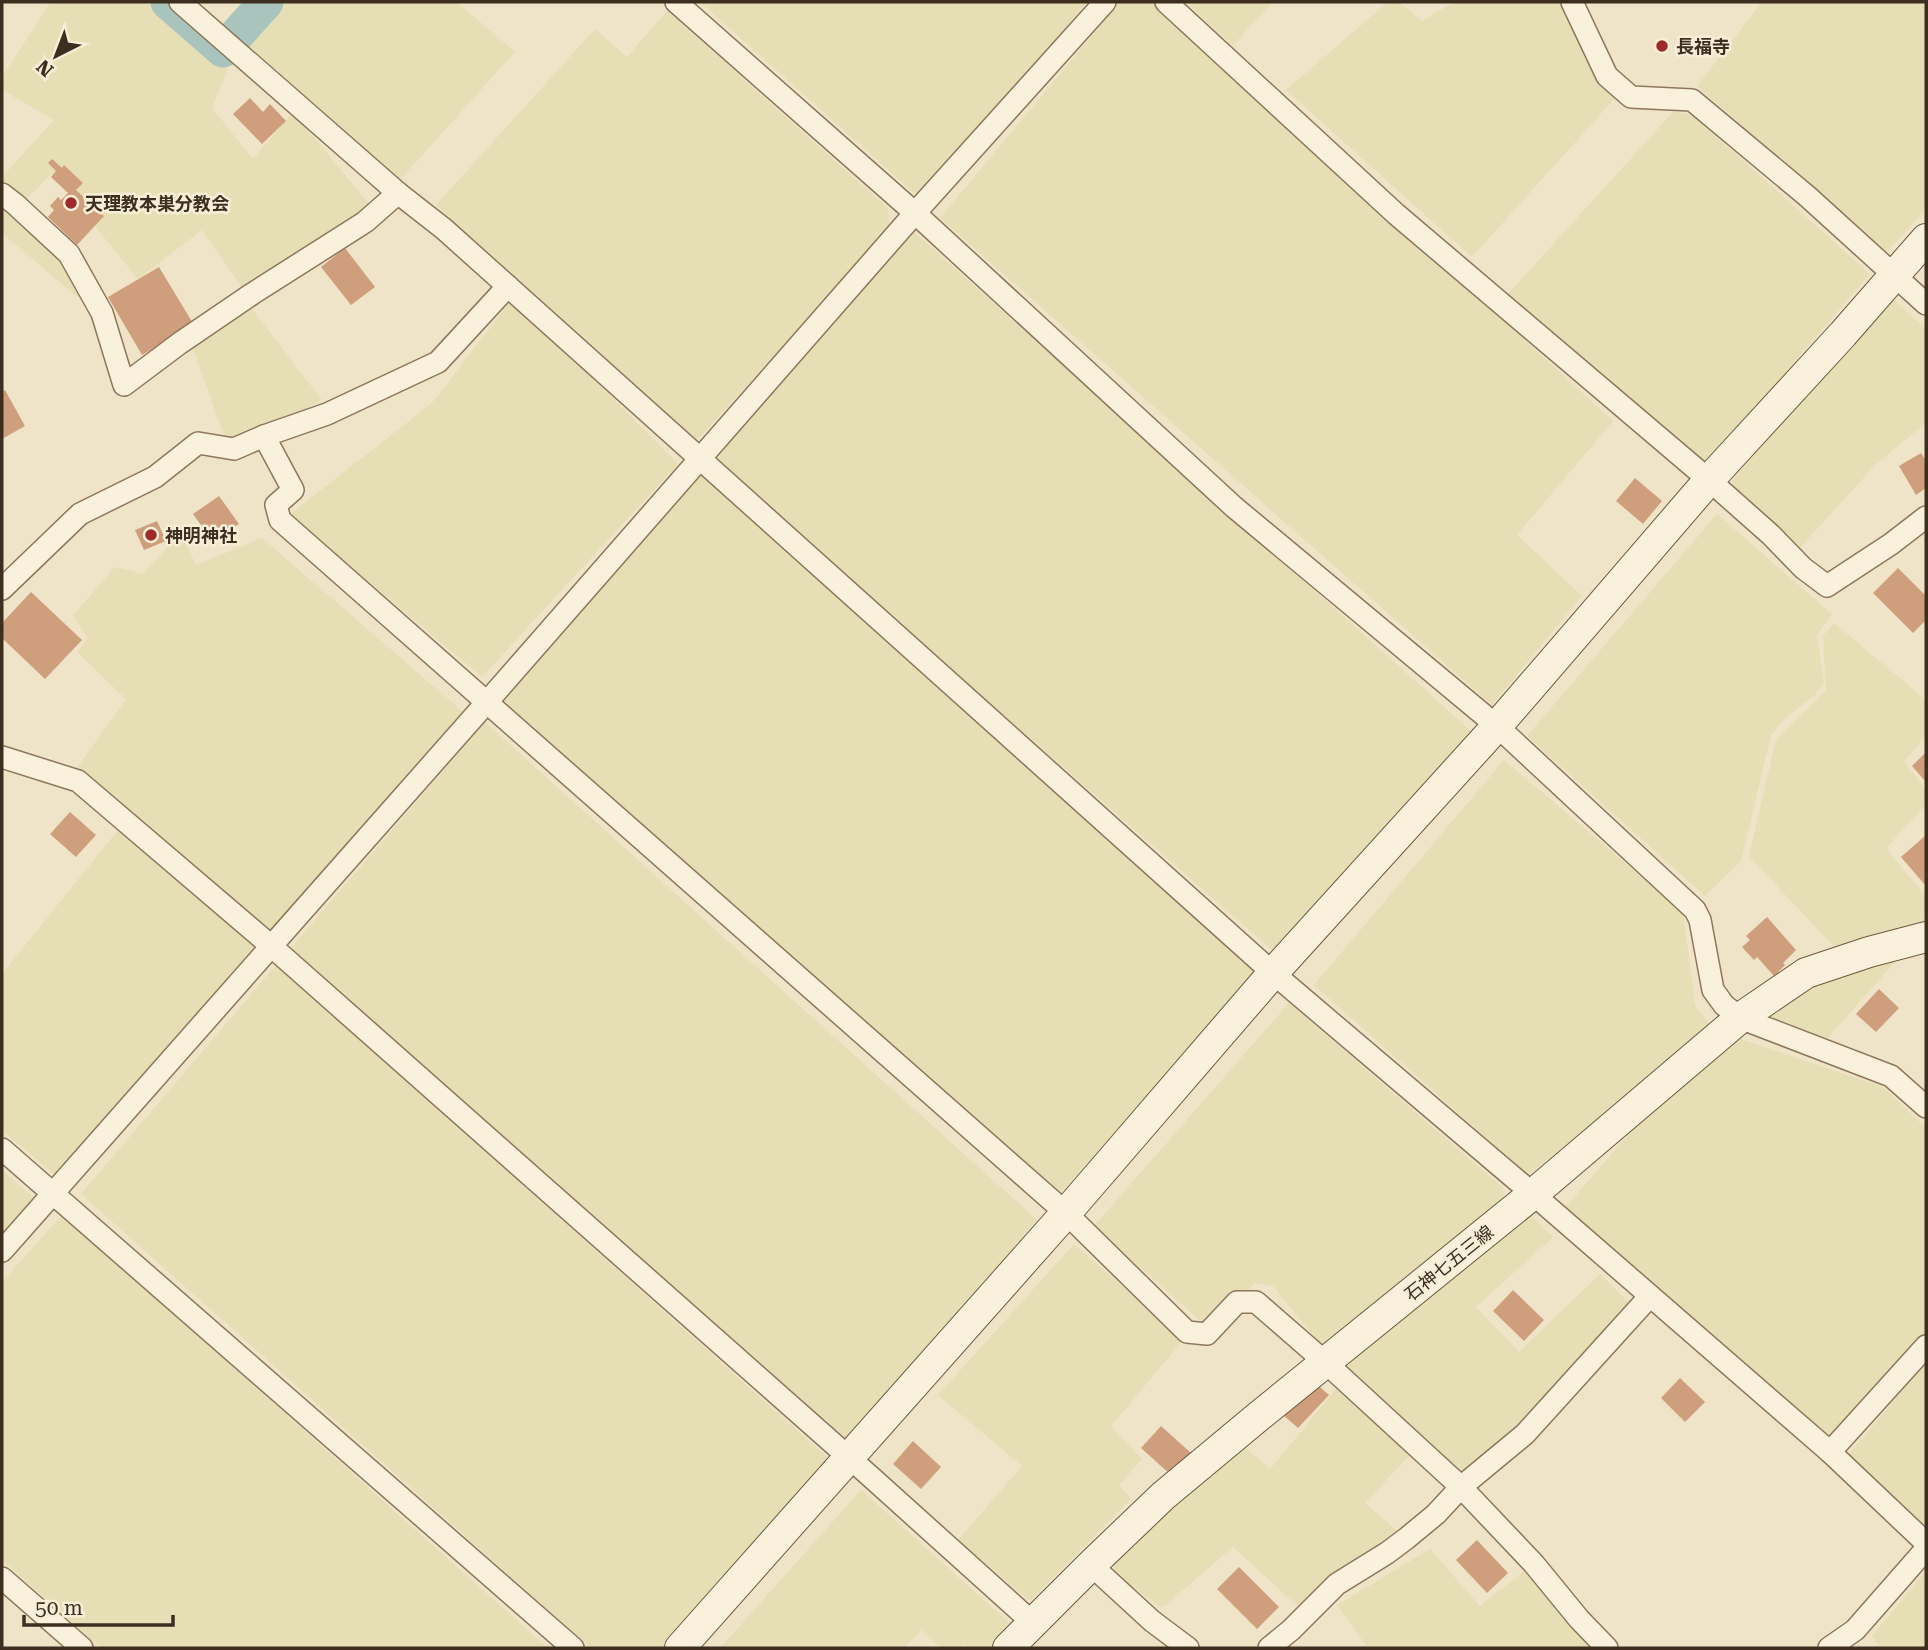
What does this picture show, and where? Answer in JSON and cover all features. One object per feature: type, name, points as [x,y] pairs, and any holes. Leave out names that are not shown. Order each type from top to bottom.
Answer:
[{"type":"street","points":[[180,2],[398,193],[444,229],[1273,974],[1533,1194],[1830,1452],[1926,1543]]},
{"type":"street","points":[[676,2],[915,213],[1234,507],[1497,726],[1695,910],[1700,920],[1713,990],[1724,1005],[1740,1018],[1891,1076],[1926,1107]]},
{"type":"street","points":[[2,1251],[915,213],[1105,2]]},
{"type":"street","points":[[1166,2],[1396,214],[1709,480],[1771,535],[1803,568],[1827,586],[1891,544],[1926,517]]},
{"type":"street","points":[[1572,2],[1607,76],[1630,97],[1692,100],[1807,196],[1926,304]]},
{"type":"street","points":[[2,194],[69,254],[103,313],[124,385],[231,308],[365,222],[398,193]]},
{"type":"street","points":[[680,1648],[1066,1213],[1273,974],[1497,726],[1709,480],[1926,239]]},
{"type":"street","points":[[2,589],[80,514],[155,477],[198,443],[234,449],[327,414],[438,362],[508,286]]},
{"type":"street","points":[[264,436],[293,489],[276,505],[280,520],[1066,1213],[1187,1332],[1207,1335],[1237,1302],[1256,1302],[1461,1487],[1523,1552],[1578,1619],[1606,1648]]},
{"type":"street","points":[[2,757],[78,781],[271,945],[1032,1622]]},
{"type":"street","name":"石神七五三線","points":[[1008,1648],[1163,1496],[1533,1194],[1740,1018],[1806,973],[1926,937]]},
{"type":"street","points":[[2,1149],[573,1648]]},
{"type":"street","points":[[1269,1648],[1337,1584],[1407,1538],[1436,1514],[1461,1487],[1525,1434],[1650,1296]]},
{"type":"street","points":[[1830,1452],[1926,1346]]},
{"type":"street","points":[[1829,1648],[1855,1630],[1926,1549]]},
{"type":"street","points":[[1091,1564],[1152,1620],[1188,1648]]},
{"type":"street","points":[[2,1577],[82,1648]]},
{"type":"shaded area","points":[[51,2],[154,2],[228,69],[212,108],[253,159],[293,112],[370,205],[246,293],[202,230],[138,279],[52,173],[23,203],[2,181],[2,177],[54,120],[2,90],[2,77]]},
{"type":"shaded area","points":[[286,2],[457,2],[515,52],[399,181],[247,45]]},
{"type":"shaded area","points":[[700,2],[1087,2],[922,200]]},
{"type":"shaded area","points":[[1120,2],[1157,2],[1613,421],[1517,535],[1582,596],[1492,705],[940,218]]},
{"type":"shaded area","points":[[1185,2],[1273,2],[1233,45]]},
{"type":"shaded area","points":[[1388,2],[1399,2],[1422,21],[1454,2],[1562,2],[1616,97],[1472,257],[1286,90]]},
{"type":"shaded area","points":[[1762,2],[1926,2],[1926,209],[1887,252],[1697,86]]},
{"type":"shaded area","points":[[667,11],[888,208],[890,230],[697,440],[436,205],[595,29],[627,57]]},
{"type":"shaded area","points":[[1674,111],[1693,116],[1870,274],[1707,464],[1508,294]]},
{"type":"shaded area","points":[[2,201],[63,262],[94,311],[2,233]]},
{"type":"shaded area","points":[[912,230],[1471,731],[1274,952],[713,460]]},
{"type":"shaded area","points":[[513,298],[678,464],[482,677],[289,515],[432,403]]},
{"type":"shaded area","points":[[1892,298],[1926,329],[1926,423],[1876,464],[1797,551],[1735,494],[1732,480]]},
{"type":"shaded area","points":[[248,304],[322,400],[242,443],[225,438],[192,346]]},
{"type":"shaded area","points":[[698,472],[1255,972],[1059,1195],[501,702]]},
{"type":"shaded area","points":[[1717,514],[1832,614],[1817,635],[1824,683],[1815,695],[1785,718],[1771,735],[1741,861],[1705,896],[1527,736]]},
{"type":"shaded area","points":[[181,532],[196,565],[262,538],[462,711],[271,932],[76,769],[126,699],[77,652],[88,639],[73,615],[115,567],[143,574]]},
{"type":"shaded area","points":[[1834,623],[1926,700],[1926,735],[1904,762],[1926,789],[1926,805],[1886,848],[1926,897],[1926,930],[1837,950],[1749,856],[1776,740],[1826,690],[1823,636]]},
{"type":"shaded area","points":[[485,722],[1037,1220],[846,1438],[289,950]]},
{"type":"shaded area","points":[[1504,760],[1683,912],[1695,1005],[1712,1027],[1528,1175],[1314,985]]},
{"type":"shaded area","points":[[118,830],[256,944],[56,1176],[2,1130],[2,974]]},
{"type":"shaded area","points":[[1897,960],[1825,1041],[1766,1015],[1820,979]]},
{"type":"shaded area","points":[[276,965],[828,1458],[661,1648],[591,1648],[81,1194]]},
{"type":"shaded area","points":[[1289,1003],[1503,1188],[1504,1203],[1332,1344],[1320,1344],[1273,1286],[1255,1283],[1220,1321],[1207,1327],[1094,1226]]},
{"type":"shaded area","points":[[1738,1038],[1883,1087],[1926,1128],[1926,1334],[1829,1441],[1565,1208],[1639,1122]]},
{"type":"shaded area","points":[[2,1170],[35,1199],[2,1236]]},
{"type":"shaded area","points":[[1525,1210],[1553,1237],[1476,1307],[1519,1352],[1600,1274],[1632,1306],[1520,1430],[1465,1474],[1456,1474],[1343,1372],[1343,1359]]},
{"type":"shaded area","points":[[62,1215],[548,1648],[101,1648],[2,1560],[2,1282]]},
{"type":"shaded area","points":[[1074,1244],[1183,1340],[1111,1426],[1142,1459],[1119,1485],[1131,1499],[1030,1601],[958,1540],[1022,1466],[938,1395]]},
{"type":"shaded area","points":[[1926,1363],[1926,1526],[1848,1455]]},
{"type":"shaded area","points":[[1337,1388],[1410,1455],[1365,1503],[1401,1534],[1345,1566],[1300,1608],[1233,1547],[1162,1608],[1114,1574],[1113,1556],[1242,1445],[1270,1469]]},
{"type":"shaded area","points":[[861,1490],[1012,1625],[994,1648],[969,1648],[965,1644],[961,1648],[941,1648],[921,1630],[904,1648],[720,1648]]},
{"type":"shaded area","points":[[1430,1549],[1480,1606],[1527,1569],[1592,1648],[1368,1648],[1337,1605]]},
{"type":"shaded area","points":[[1926,1571],[1926,1648],[1880,1648],[1872,1636]]},
{"type":"building","points":[[250,98],[263,112],[270,104],[286,121],[262,144],[233,114]]},
{"type":"building","name":"天理教本巣分教会","points":[[52,159],[62,168],[64,165],[83,183],[76,190],[104,216],[77,245],[48,217],[54,210],[50,206],[58,197],[61,200],[68,193],[51,177],[56,171],[48,163]]},
{"type":"building","points":[[345,248],[375,287],[351,305],[321,267]]},
{"type":"building","points":[[159,267],[194,325],[142,355],[108,297]]},
{"type":"building","points":[[5,390],[25,426],[2,439],[2,392]]},
{"type":"building","points":[[1921,453],[1926,461],[1926,488],[1916,495],[1899,466]]},
{"type":"building","points":[[1635,478],[1662,501],[1643,524],[1616,501]]},
{"type":"building","points":[[219,496],[239,524],[213,542],[193,514]]},
{"type":"building","name":"神明神社","points":[[157,521],[166,541],[144,550],[135,530]]},
{"type":"building","points":[[1898,568],[1926,596],[1926,620],[1913,633],[1873,593]]},
{"type":"building","points":[[31,592],[82,640],[45,679],[2,638],[2,623]]},
{"type":"building","points":[[1926,752],[1926,782],[1912,766]]},
{"type":"building","points":[[70,812],[96,835],[76,857],[50,834]]},
{"type":"building","points":[[1926,835],[1926,886],[1901,857]]},
{"type":"building","points":[[1767,917],[1796,950],[1774,976],[1757,957],[1754,960],[1742,947],[1750,940],[1746,936]]},
{"type":"building","points":[[1879,989],[1899,1008],[1876,1032],[1856,1014]]},
{"type":"building","points":[[1513,1290],[1544,1320],[1524,1341],[1493,1311]]},
{"type":"building","points":[[1680,1378],[1705,1402],[1685,1422],[1661,1398]]},
{"type":"building","points":[[1314,1382],[1329,1395],[1298,1428],[1283,1415]]},
{"type":"building","points":[[1161,1426],[1191,1453],[1171,1475],[1141,1448]]},
{"type":"building","points":[[913,1441],[941,1467],[921,1489],[893,1464]]},
{"type":"building","points":[[1477,1540],[1508,1573],[1487,1593],[1456,1560]]},
{"type":"building","points":[[1239,1567],[1279,1607],[1257,1629],[1217,1589]]},
{"type":"waterway","points":[[168,2],[223,50],[266,2]]},
{"type":"place","name":"長福寺","points":[[1662,46]]},
{"type":"place","name":"天理教本巣分教会","points":[[71,203]]},
{"type":"place","name":"神明神社","points":[[151,535]]}]
